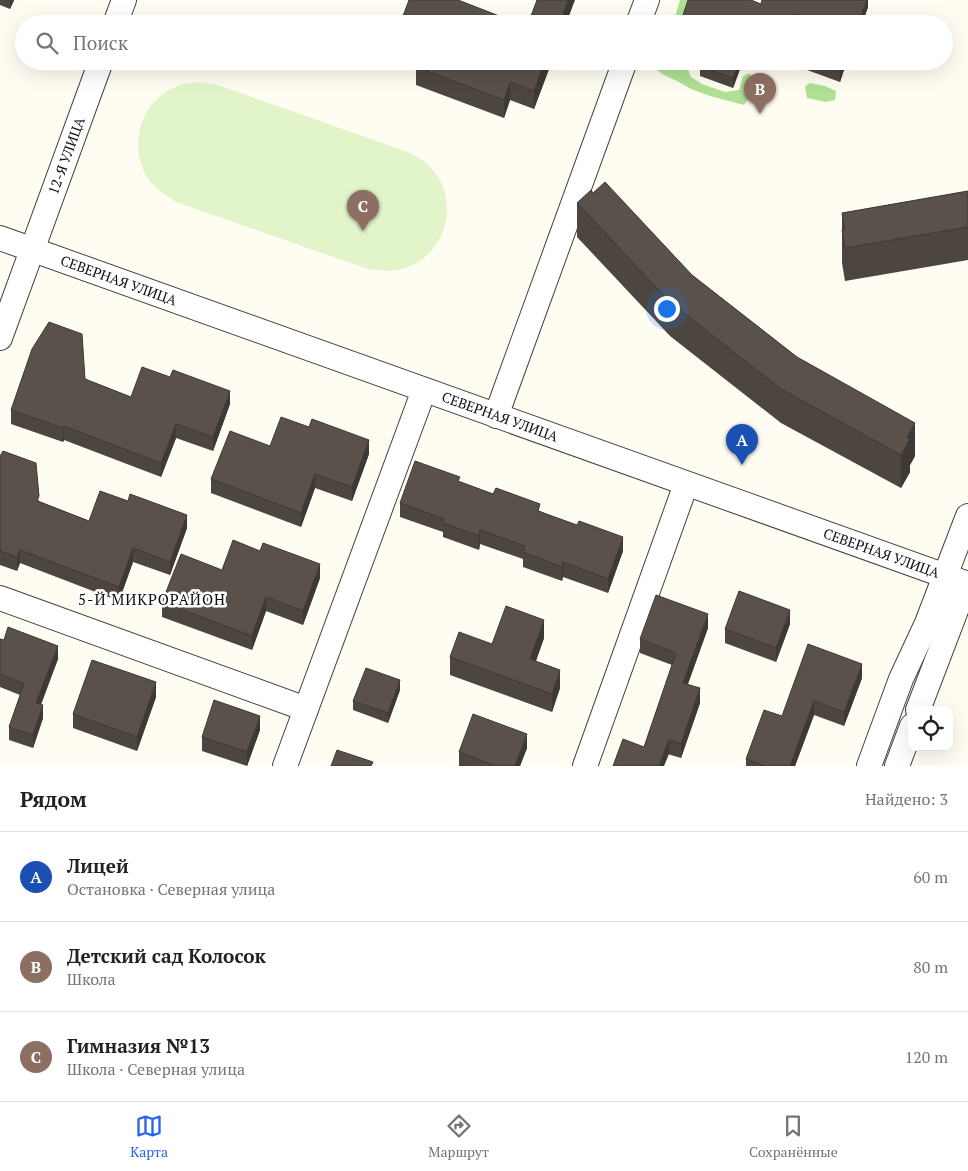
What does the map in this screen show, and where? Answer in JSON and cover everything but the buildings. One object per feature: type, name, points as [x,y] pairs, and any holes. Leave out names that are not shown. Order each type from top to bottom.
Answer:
[{"type":"street","points":[[118,15],[124,0]]},
{"type":"street","points":[[641,15],[647,0]]},
{"type":"street","name":"12-Я УЛИЦА","points":[[0,338],[98,70]]},
{"type":"street","points":[[496,416],[622,70]]},
{"type":"street","name":"СЕВЕРНАЯ УЛИЦА","points":[[0,238],[960,582]]},
{"type":"street","points":[[285,766],[424,390]]},
{"type":"street","points":[[585,766],[686,484]]},
{"type":"street","points":[[919,706],[960,582],[968,516]]},
{"type":"street","points":[[869,766],[901,679],[928,623],[960,582]]},
{"type":"street","points":[[0,598],[306,709]]},
{"type":"street","points":[[897,766],[908,737]]},
{"type":"green space","points":[[680,0],[688,0],[683,15],[676,15]]},
{"type":"green space","points":[[657,70],[688,70],[691,77],[702,84],[725,92],[739,90],[743,76],[749,73],[753,78],[750,95],[744,105],[691,89]]},
{"type":"green space","points":[[199,82],[218,85],[408,152],[424,161],[436,174],[444,189],[447,204],[446,220],[441,235],[433,249],[421,260],[406,268],[387,271],[368,269],[176,202],[164,194],[150,181],[141,164],[138,150],[142,123],[156,100],[167,91],[187,83]]},
{"type":"green space","points":[[810,83],[825,86],[836,91],[835,100],[826,102],[807,98],[805,86]]},
{"type":"place","name":"Детский сад Колосок","points":[[760,114]]},
{"type":"place","name":"Гимназия №13","points":[[363,231]]},
{"type":"place","name":"Лицей","points":[[742,465]]},
{"type":"district","name":"5-Й МИКРОРАЙОН","points":[[152,600]]}]
